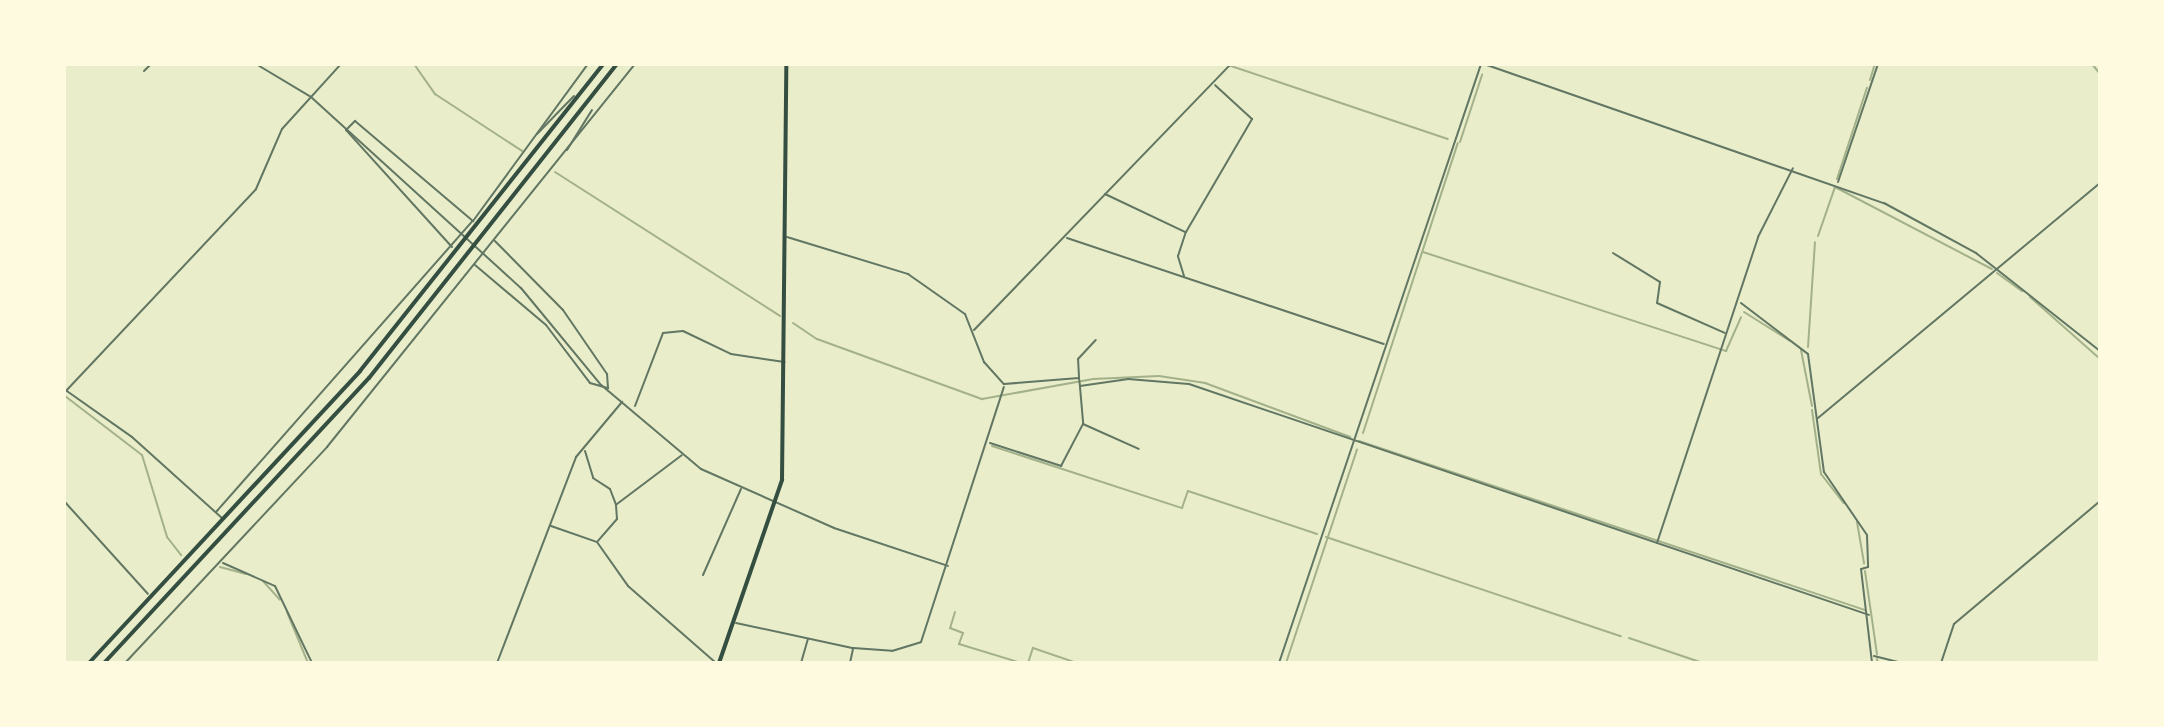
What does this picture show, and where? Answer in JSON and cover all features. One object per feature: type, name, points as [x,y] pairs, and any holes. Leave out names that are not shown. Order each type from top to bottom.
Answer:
[{"type":"main road","points":[[89,663],[360,371],[603,64]]},
{"type":"main road","points":[[104,663],[379,366],[617,64]]},
{"type":"main road","points":[[718,663],[778,500],[785,362],[786,64]]},
{"type":"street","points":[[144,71],[151,64]]},
{"type":"street","points":[[256,64],[311,97],[549,314],[608,388],[684,453],[741,488],[948,566]]},
{"type":"street","points":[[222,518],[65,391],[256,189],[282,129],[341,64]]},
{"type":"street","points":[[216,512],[452,247],[588,64]]},
{"type":"street","points":[[125,663],[221,563],[370,396],[634,64]]},
{"type":"street","points":[[1279,663],[1482,64],[1838,183],[1999,269],[2100,351]]},
{"type":"street","points":[[1838,183],[1878,64]]},
{"type":"street","points":[[973,330],[1231,66]]},
{"type":"street","points":[[1184,277],[1178,256],[1186,232],[1252,119],[1214,84]]},
{"type":"street","points":[[536,134],[574,96]]},
{"type":"street","points":[[565,154],[592,110]]},
{"type":"street","points":[[346,130],[355,121],[473,221]]},
{"type":"street","points":[[346,130],[452,247]]},
{"type":"street","points":[[1657,542],[1725,334],[1741,303],[1758,237],[1793,168]]},
{"type":"street","points":[[1816,420],[2100,183]]},
{"type":"street","points":[[1105,194],[1186,232]]},
{"type":"street","points":[[735,623],[853,648],[892,651],[921,642],[1004,397],[1004,384],[984,362],[965,314],[908,274],[787,237]]},
{"type":"street","points":[[1066,238],[1386,344]]},
{"type":"street","points":[[494,241],[563,310],[607,374],[608,388]]},
{"type":"street","points":[[1613,253],[1660,282],[1657,303],[1725,334]]},
{"type":"street","points":[[475,265],[546,325],[590,383],[608,388]]},
{"type":"street","points":[[1741,303],[1803,347],[1824,472],[1867,535],[1868,567],[1861,569],[1869,615],[1872,663]]},
{"type":"street","points":[[634,408],[663,333],[683,331],[731,354],[785,362]]},
{"type":"street","points":[[989,443],[1061,466],[1083,424],[1078,359],[1096,340]]},
{"type":"street","points":[[342,373],[348,377]]},
{"type":"street","points":[[1004,384],[1178,382],[1869,615]]},
{"type":"street","points":[[365,392],[370,396]]},
{"type":"street","points":[[497,663],[550,526],[584,449],[623,401]]},
{"type":"street","points":[[1083,424],[1139,449]]},
{"type":"street","points":[[584,449],[593,478],[614,493],[616,505],[617,519],[597,542]]},
{"type":"street","points":[[616,505],[684,453]]},
{"type":"street","points":[[703,575],[741,488]]},
{"type":"street","points":[[64,501],[148,594]]},
{"type":"street","points":[[1941,663],[1954,624],[2100,501]]},
{"type":"street","points":[[550,526],[597,542],[628,586],[718,663]]},
{"type":"street","points":[[240,533],[244,537]]},
{"type":"street","points":[[221,563],[275,586],[312,663]]},
{"type":"street","points":[[166,610],[172,615]]},
{"type":"street","points":[[801,663],[808,638]]},
{"type":"street","points":[[850,663],[853,648]]},
{"type":"street","points":[[1872,656],[1903,663]]},
{"type":"waterway","points":[[414,64],[435,94],[522,151]]},
{"type":"waterway","points":[[1225,64],[1448,139]]},
{"type":"waterway","points":[[1870,80],[1875,64]]},
{"type":"waterway","points":[[2092,64],[2100,74]]},
{"type":"waterway","points":[[1460,142],[1482,75]]},
{"type":"waterway","points":[[1837,179],[1867,88]]},
{"type":"waterway","points":[[1363,433],[1458,143]]},
{"type":"waterway","points":[[555,172],[780,316]]},
{"type":"waterway","points":[[1818,236],[1835,187],[1992,269]]},
{"type":"waterway","points":[[1808,347],[1815,242]]},
{"type":"waterway","points":[[1423,252],[1726,351],[1741,317]]},
{"type":"waterway","points":[[1997,273],[2022,291]]},
{"type":"waterway","points":[[2030,297],[2100,359]]},
{"type":"waterway","points":[[1744,312],[1790,341]]},
{"type":"waterway","points":[[793,323],[817,339],[982,399],[1093,379],[1159,376],[1205,383],[1350,437]]},
{"type":"waterway","points":[[1801,350],[1812,406]]},
{"type":"waterway","points":[[65,396],[142,455],[167,537],[181,555]]},
{"type":"waterway","points":[[1812,410],[1821,474],[1844,503]]},
{"type":"waterway","points":[[1359,441],[1865,610]]},
{"type":"waterway","points":[[992,446],[1182,508],[1188,491],[1317,534]]},
{"type":"waterway","points":[[1286,663],[1357,450]]},
{"type":"waterway","points":[[1857,522],[1864,563]]},
{"type":"waterway","points":[[1326,537],[1621,636]]},
{"type":"waterway","points":[[220,567],[246,574]]},
{"type":"waterway","points":[[1865,571],[1877,654]]},
{"type":"waterway","points":[[263,581],[280,600]]},
{"type":"waterway","points":[[287,612],[308,663]]},
{"type":"waterway","points":[[955,612],[950,628],[963,633],[959,644],[1021,663]]},
{"type":"waterway","points":[[1629,638],[1703,663]]},
{"type":"waterway","points":[[1028,663],[1033,648],[1077,663]]},
{"type":"waterway","points":[[1877,659],[1878,663]]}]
